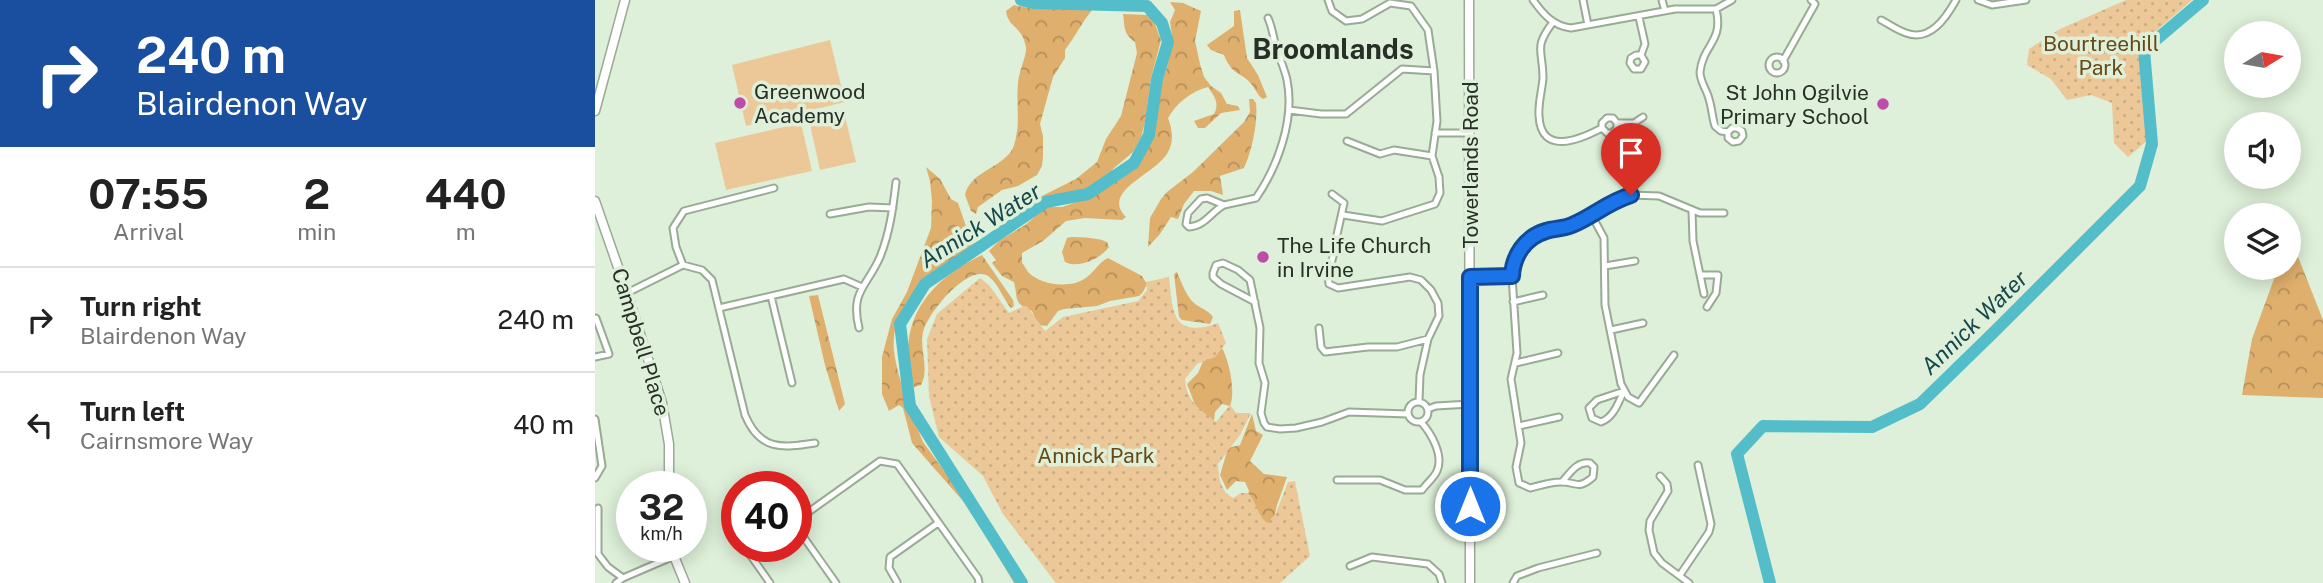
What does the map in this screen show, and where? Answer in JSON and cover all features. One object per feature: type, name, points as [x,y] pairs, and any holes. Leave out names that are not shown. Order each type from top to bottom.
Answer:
[{"type":"street","points":[[595,111],[625,0]]},
{"type":"street","points":[[1328,0],[1332,10],[1346,21],[1362,19],[1390,3],[1411,6],[1427,30],[1434,71],[1435,132],[1432,156],[1439,177],[1440,193],[1435,204],[1382,220],[1343,215]]},
{"type":"street","name":"Towerlands Road","points":[[1469,0],[1470,583]]},
{"type":"street","points":[[1533,0],[1543,15],[1561,27],[1571,28],[1665,11],[1716,9],[1732,0]]},
{"type":"street","points":[[1583,0],[1588,25]]},
{"type":"street","points":[[1662,0],[1665,11]]},
{"type":"street","points":[[1783,61],[1815,4],[1811,0]]},
{"type":"street","points":[[1881,20],[1907,34],[1924,34],[1943,22],[1957,0]]},
{"type":"street","points":[[1978,0],[1992,5],[2026,0]]},
{"type":"street","points":[[1716,9],[1718,29],[1715,40],[1706,52],[1700,75],[1715,126],[1728,132]]},
{"type":"street","points":[[1639,17],[1645,44],[1641,55]]},
{"type":"street","points":[[1224,205],[1202,198],[1188,213],[1186,224],[1195,227],[1205,223],[1215,210],[1224,205],[1256,198],[1269,180],[1289,110],[1287,81],[1268,18]]},
{"type":"street","points":[[1553,22],[1541,37],[1539,47],[1543,79],[1539,117],[1541,127],[1552,139],[1568,143],[1602,128]]},
{"type":"street","points":[[1289,110],[1346,114],[1402,69],[1434,71]]},
{"type":"street","points":[[1617,123],[1634,123],[1643,117]]},
{"type":"street","points":[[1607,118],[1613,118],[1617,123],[1617,128],[1612,133],[1602,128],[1602,123],[1607,118]]},
{"type":"street","points":[[1435,132],[1470,133]]},
{"type":"street","points":[[1347,141],[1380,154],[1394,150],[1432,156]]},
{"type":"street","points":[[859,328],[855,310],[862,287],[879,260],[892,221],[896,182]]},
{"type":"street","points":[[683,265],[673,228],[684,211],[774,188]]},
{"type":"street","points":[[1332,194],[1344,203],[1336,239]]},
{"type":"street","points":[[1562,482],[1583,462],[1594,467],[1593,477],[1581,485],[1562,482],[1530,488],[1519,483],[1516,467],[1521,443],[1511,379],[1516,363],[1512,276],[1518,253],[1542,232],[1573,225],[1615,200],[1631,195],[1659,196],[1692,211],[1724,213]]},
{"type":"street","name":"Campbell Place","points":[[595,201],[662,403],[669,443],[669,471]]},
{"type":"street","points":[[830,214],[869,207],[893,208]]},
{"type":"street","points":[[1692,211],[1693,241],[1704,294]]},
{"type":"street","points":[[1591,214],[1604,238],[1605,305],[1618,372],[1624,391],[1633,401],[1639,403],[1674,355]]},
{"type":"street","points":[[1335,249],[1328,275],[1329,284],[1338,288],[1410,277],[1420,280],[1431,290],[1439,308],[1420,374],[1419,402]]},
{"type":"street","points":[[1605,266],[1635,261]]},
{"type":"street","points":[[1255,302],[1217,281],[1213,273],[1216,265],[1223,263],[1248,276],[1255,302],[1260,333],[1258,356],[1265,383],[1261,413],[1264,424],[1280,429],[1296,428],[1349,412],[1408,414],[1428,430],[1437,452],[1437,471],[1422,490],[1405,490],[1380,480],[1337,480]]},
{"type":"street","points":[[627,293],[683,265],[702,270],[712,280],[750,427],[765,441],[787,447],[815,443]]},
{"type":"street","points":[[1700,275],[1718,275],[1716,293],[1707,307]]},
{"type":"street","points":[[1470,277],[1512,276]]},
{"type":"street","points":[[719,307],[844,279],[862,287]]},
{"type":"street","points":[[1513,302],[1543,295]]},
{"type":"street","points":[[771,296],[792,383]]},
{"type":"street","points":[[595,357],[609,354],[596,318]]},
{"type":"street","points":[[1611,330],[1643,323]]},
{"type":"street","points":[[1319,328],[1321,347],[1325,352],[1397,347],[1428,340]]},
{"type":"street","points":[[1516,363],[1558,353]]},
{"type":"street","points":[[1624,391],[1608,419],[1601,422],[1592,418],[1589,408],[1593,402],[1624,391]]},
{"type":"street","points":[[1408,414],[1411,405],[1424,403],[1428,409],[1427,417],[1421,422]]},
{"type":"street","points":[[1428,409],[1470,404]]},
{"type":"street","points":[[1519,426],[1559,417]]},
{"type":"street","points":[[595,419],[602,466],[595,478]]},
{"type":"street","points":[[836,583],[800,532],[800,522],[810,511],[880,461],[897,464],[979,583]]},
{"type":"street","points":[[1680,575],[1709,532],[1711,524],[1698,465]]},
{"type":"street","points":[[1660,476],[1667,484],[1668,491],[1650,521],[1649,530],[1654,553],[1662,563],[1689,583]]},
{"type":"street","points":[[598,508],[598,554],[608,567],[623,578]]},
{"type":"street","points":[[897,583],[889,568],[890,557],[938,523]]},
{"type":"street","points":[[1513,583],[1517,576],[1538,568],[1597,553]]},
{"type":"street","points":[[1350,566],[1372,557],[1428,564],[1439,574],[1443,583]]},
{"type":"street","points":[[617,583],[660,562]]},
{"type":"street","points":[[676,562],[685,583]]},
{"type":"street","points":[[755,562],[770,583]]},
{"type":"green space","name":"Bourtreehill Park","points":[[2126,0],[2192,0],[2142,43],[2148,140],[2128,157],[2114,143],[2112,103],[2091,95],[2067,100],[2051,79],[2027,65],[2029,49],[2060,29]]},
{"type":"green space","points":[[1170,2],[1183,3],[1201,11],[1195,41],[1204,77],[1221,93],[1227,104],[1238,106],[1240,110],[1221,113],[1205,128],[1198,128],[1194,121],[1214,114],[1216,103],[1208,87],[1190,95],[1168,118],[1172,142],[1163,159],[1125,190],[1120,199],[1120,207],[1126,217],[1122,220],[1085,218],[1066,221],[1043,241],[1022,253],[1022,263],[1028,272],[1049,283],[1081,281],[1108,258],[1142,276],[1147,284],[1139,296],[1097,306],[1064,309],[1058,311],[1047,326],[1038,325],[1032,311],[1019,303],[1014,282],[1002,276],[992,263],[996,260],[989,251],[1047,207],[1062,207],[1089,198],[1122,178],[1145,153],[1167,67],[1172,35],[1170,22],[1175,10]]},
{"type":"green space","points":[[1014,5],[1043,9],[1093,9],[1065,50],[1065,58],[1053,77],[1040,124],[1043,156],[1037,175],[1018,186],[1002,190],[978,207],[976,214],[971,211],[965,195],[968,188],[977,177],[1009,154],[1016,140],[1018,80],[1026,48],[1022,35],[1007,17],[1006,11]]},
{"type":"green space","points":[[1240,10],[1247,58],[1267,97],[1263,99],[1248,81],[1230,67],[1224,55],[1211,50],[1207,45],[1234,26],[1234,11]]},
{"type":"green space","points":[[1123,14],[1148,15],[1153,19],[1161,40],[1151,78],[1141,138],[1133,152],[1113,169],[1108,178],[1079,192],[1033,203],[1076,179],[1097,162],[1106,139],[1121,116],[1137,53],[1135,42],[1125,30]]},
{"type":"green space","points":[[830,40],[845,102],[746,126],[732,65]]},
{"type":"green space","points":[[1249,99],[1256,103],[1256,119],[1252,145],[1244,168],[1220,176],[1223,195],[1211,191],[1194,191],[1184,204],[1178,219],[1171,217],[1148,247],[1150,218],[1161,199],[1244,122],[1250,112]]},
{"type":"green space","points":[[844,112],[856,162],[820,170],[809,120]]},
{"type":"green space","points":[[801,123],[812,171],[726,190],[715,143]]},
{"type":"green space","points":[[926,167],[940,179],[951,199],[958,203],[976,246],[932,276],[908,301],[899,316],[895,333],[897,369],[923,442],[978,513],[1025,583],[1014,583],[970,509],[912,443],[903,408],[899,405],[889,411],[882,394],[882,357],[892,319],[907,292],[931,228],[932,201]]},
{"type":"green space","points":[[1067,238],[1100,240],[1107,242],[1109,247],[1089,262],[1070,264],[1065,262],[1062,252]]},
{"type":"green space","points":[[982,255],[1013,300],[1014,306],[1011,308],[986,275],[978,274],[958,284],[939,304],[926,324],[922,339],[924,379],[921,385],[914,387],[908,343],[912,324],[920,307],[945,278]]},
{"type":"green space","points":[[2301,264],[2323,320],[2323,398],[2242,395],[2252,339],[2274,280],[2301,280]]},
{"type":"green space","points":[[1177,272],[1191,300],[1213,317],[1210,324],[1182,320],[1179,317],[1174,274]]},
{"type":"green space","name":"Annick Park","points":[[1169,277],[1174,312],[1178,320],[1191,328],[1218,323],[1226,343],[1215,357],[1197,364],[1185,379],[1191,399],[1216,422],[1230,405],[1236,413],[1251,413],[1240,435],[1218,464],[1223,488],[1233,498],[1241,493],[1248,493],[1268,523],[1276,513],[1288,482],[1295,481],[1310,556],[1280,583],[1056,583],[1003,514],[983,476],[939,437],[929,396],[927,339],[937,314],[980,278],[989,285],[1009,313],[1026,305],[1045,331],[1063,317],[1138,301],[1147,290],[1146,282]]},
{"type":"green space","points":[[818,295],[845,404],[839,411],[809,296]]},
{"type":"green space","points":[[1222,348],[1231,376],[1232,400],[1230,406],[1222,404],[1215,412],[1214,421],[1197,410],[1187,384],[1198,373],[1204,359]]},
{"type":"green space","points":[[1252,414],[1256,431],[1263,435],[1250,461],[1264,474],[1287,477],[1272,527],[1267,531],[1246,500],[1249,491],[1245,482],[1236,481],[1227,490],[1220,475],[1228,448],[1240,445]]},
{"type":"waterway","name":"Annick Water","points":[[1021,0],[1033,3],[1147,6],[1162,23],[1168,42],[1157,79],[1149,135],[1134,163],[1088,194],[1046,202],[925,284],[900,324],[910,406],[1022,583]]},
{"type":"waterway","name":"Annick Water","points":[[1770,583],[1737,454],[1763,426],[1872,427],[1920,404],[1996,330],[2140,186],[2152,144],[2144,50],[2203,0]]},
{"type":"place","name":"Greenwood Academy","points":[[740,103]]},
{"type":"place","name":"St John Ogilvie Primary School","points":[[1883,104]]},
{"type":"place","name":"The Life Church in Irvine","points":[[1263,257]]},
{"type":"district","name":"Broomlands","points":[[1333,48]]},
{"type":"route","points":[[1470,506],[1470,277],[1512,276],[1518,253],[1531,239],[1542,232],[1573,225],[1602,206],[1631,195]]}]
